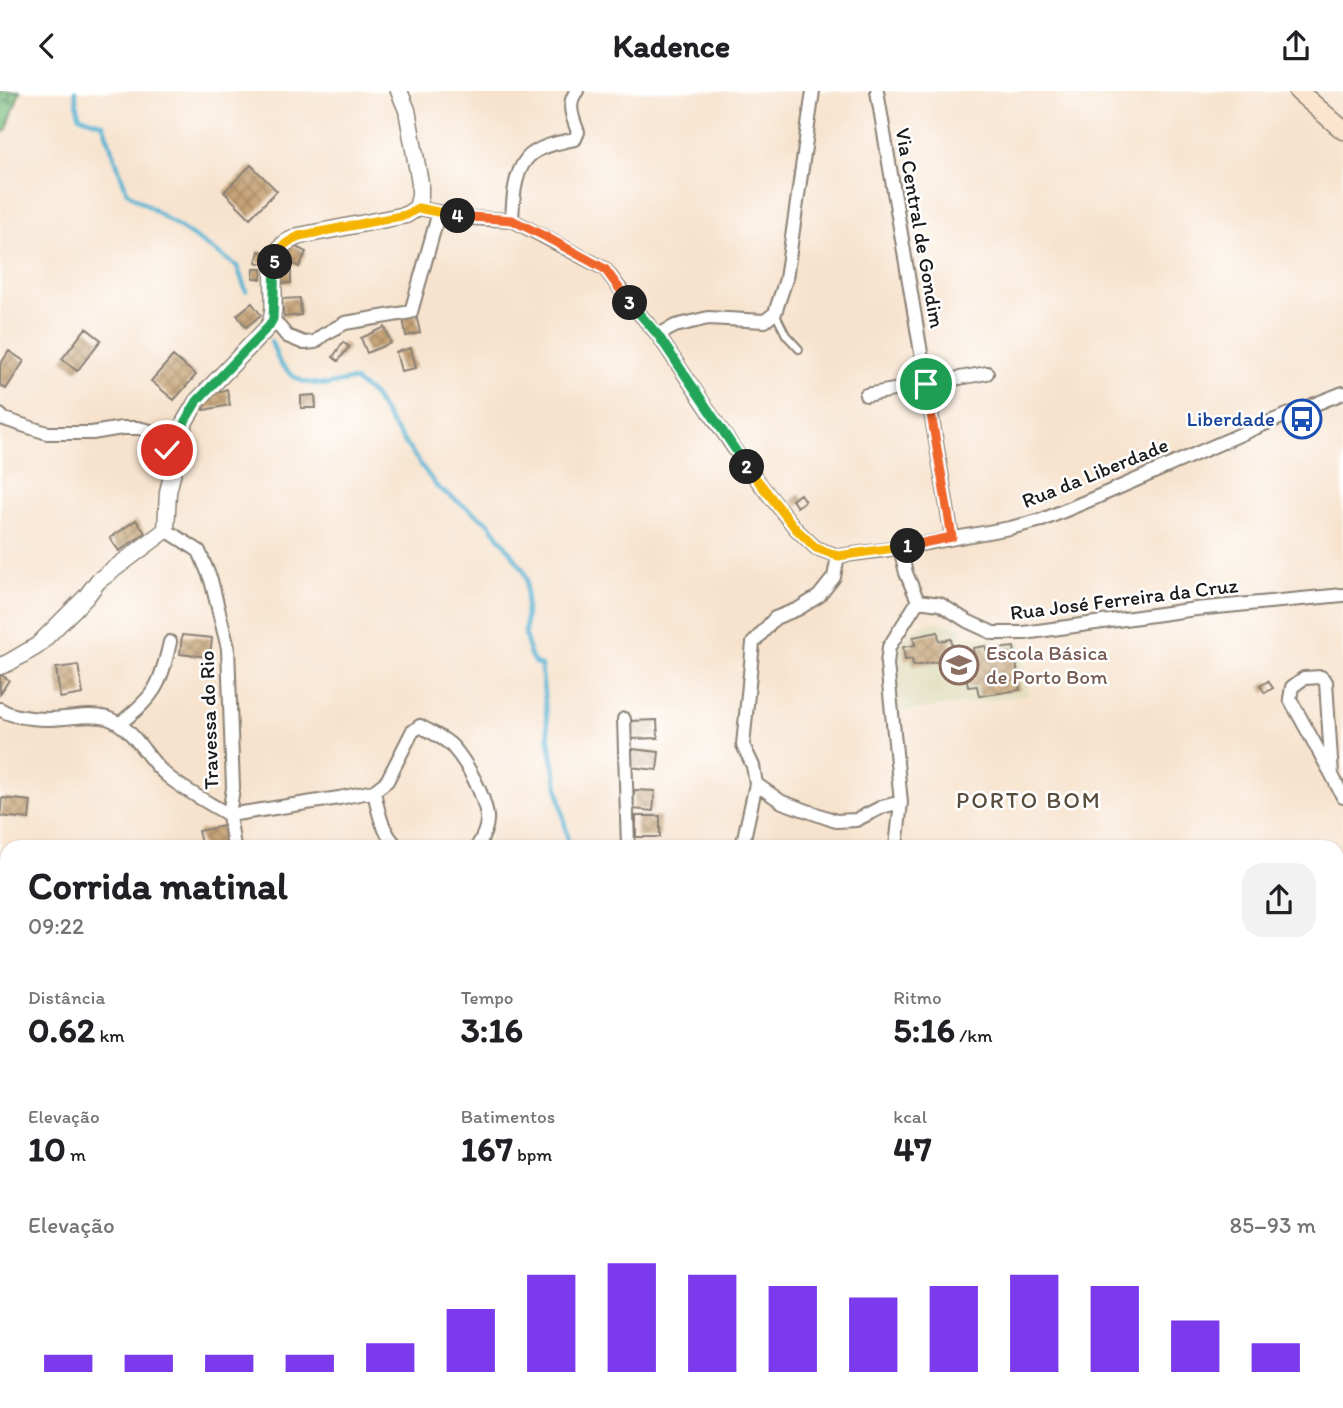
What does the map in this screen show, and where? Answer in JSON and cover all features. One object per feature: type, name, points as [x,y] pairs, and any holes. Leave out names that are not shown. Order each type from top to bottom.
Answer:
[{"type":"main road","points":[[1298,91],[1343,130]]},
{"type":"street","points":[[399,91],[407,110],[420,183],[418,208]]},
{"type":"street","points":[[512,220],[513,196],[521,169],[531,154],[556,143],[575,139],[578,132],[571,115],[572,96],[577,91]]},
{"type":"street","points":[[658,335],[674,326],[708,318],[765,321],[775,313],[786,279],[813,91]]},
{"type":"street","name":"Via Central de Gondim","points":[[877,91],[952,537]]},
{"type":"street","points":[[4,665],[37,646],[86,597],[98,581],[166,530],[168,492],[185,421],[197,401],[273,319],[274,267],[276,255],[284,244],[299,236],[406,215],[418,208],[470,218],[512,220],[605,269],[658,335],[745,465],[796,529],[816,548],[838,556],[834,577],[819,596],[798,609],[775,618],[753,643],[743,745],[753,766],[756,784],[744,840]]},
{"type":"street","points":[[273,319],[287,336],[304,343],[315,342],[345,323],[411,312],[439,212]]},
{"type":"street","points":[[866,395],[987,373]]},
{"type":"street","name":"Rua da Liberdade","points":[[838,556],[900,548],[1042,520],[1343,393]]},
{"type":"street","points":[[0,415],[4,419],[47,433],[92,433],[122,428],[155,432],[182,430]]},
{"type":"street","points":[[155,432],[167,450],[176,456]]},
{"type":"street","name":"Travessa do Rio","points":[[166,530],[199,551],[211,580],[228,648],[233,788],[229,815],[233,840]]},
{"type":"street","points":[[897,840],[901,802],[887,664],[889,647],[918,601],[906,573],[900,548]]},
{"type":"street","name":"Rua José Ferreira da Cruz","points":[[918,601],[940,604],[993,633],[1024,633],[1196,609],[1343,595]]},
{"type":"street","points":[[119,724],[141,707],[153,693],[164,671],[170,642]]},
{"type":"street","points":[[1332,775],[1326,682],[1321,677],[1304,678],[1292,687],[1290,699],[1343,797]]},
{"type":"street","points":[[0,709],[6,714],[29,717],[106,718],[119,724],[164,774],[229,815],[374,791],[387,781],[412,732],[420,726],[452,745],[471,774],[480,792],[487,817],[481,840]]},
{"type":"street","points":[[624,719],[628,840]]},
{"type":"street","points":[[756,784],[782,802],[836,821],[856,820],[882,807],[901,802]]},
{"type":"street","points":[[374,791],[379,814],[390,840]]},
{"type":"lane","points":[[775,313],[786,335],[799,349]]},
{"type":"shaded area","name":"Escola Básica de Porto Bom","points":[[936,622],[960,627],[962,637],[1021,642],[1028,695],[899,712],[894,669],[899,647],[916,628]]},
{"type":"green space","points":[[0,91],[20,91],[6,131],[0,133]]},
{"type":"building","points":[[251,165],[277,191],[250,218],[224,192]]},
{"type":"building","points":[[290,244],[306,252],[299,267],[283,259]]},
{"type":"building","points":[[259,251],[266,253],[263,264],[256,262]]},
{"type":"building","points":[[254,269],[262,269],[261,279],[253,278]]},
{"type":"building","points":[[279,270],[291,270],[291,283],[279,283]]},
{"type":"building","points":[[300,298],[301,315],[284,317],[282,299]]},
{"type":"building","points":[[252,303],[261,315],[246,327],[237,315]]},
{"type":"building","points":[[416,314],[420,333],[406,336],[403,317]]},
{"type":"building","points":[[385,327],[391,343],[367,353],[361,338]]},
{"type":"building","points":[[86,328],[101,340],[77,371],[62,359]]},
{"type":"building","points":[[343,342],[349,347],[338,361],[333,357]]},
{"type":"building","points":[[411,348],[416,368],[401,371],[396,352]]},
{"type":"building","points":[[9,351],[24,361],[6,389],[0,385],[0,365]]},
{"type":"building","points":[[173,356],[196,375],[174,400],[151,381]]},
{"type":"building","points":[[227,389],[230,405],[204,410],[203,398]]},
{"type":"building","points":[[315,395],[316,408],[301,408],[301,396]]},
{"type":"building","points":[[800,494],[805,501],[797,507],[792,500]]},
{"type":"building","points":[[136,520],[145,533],[119,551],[110,538]]},
{"type":"building","points":[[938,632],[939,641],[951,639],[953,651],[947,652],[948,660],[913,666],[912,659],[905,660],[903,647],[915,645],[913,637]]},
{"type":"building","points":[[182,635],[212,638],[210,657],[180,654]]},
{"type":"building","points":[[986,646],[986,650],[1014,647],[1020,690],[979,696],[977,686],[968,687],[964,659],[974,658],[973,648]]},
{"type":"building","points":[[78,665],[83,694],[60,698],[56,668]]},
{"type":"building","points":[[0,674],[9,680],[0,694]]},
{"type":"building","points":[[1268,681],[1273,688],[1265,693],[1260,686]]},
{"type":"building","points":[[657,720],[658,738],[630,739],[630,721]]},
{"type":"building","points":[[632,749],[659,752],[657,770],[630,767]]},
{"type":"building","points":[[634,790],[655,791],[653,811],[633,809]]},
{"type":"building","points":[[2,798],[31,801],[29,819],[0,816]]},
{"type":"building","points":[[636,816],[660,816],[660,837],[636,837]]},
{"type":"building","points":[[224,826],[227,840],[200,840],[198,831]]},
{"type":"waterway","points":[[75,91],[79,116],[103,124],[127,192],[237,266],[246,291]]},
{"type":"waterway","points":[[271,341],[280,364],[304,382],[327,385],[350,380],[373,395],[437,487],[489,523],[523,569],[527,579],[525,634],[530,655],[534,662],[541,666],[549,740],[568,840]]},
{"type":"place","name":"Liberdade","points":[[1302,419]]},
{"type":"place","name":"Escola Básica de Porto Bom","points":[[959,665]]},
{"type":"district","name":"PORTO BOM","points":[[1029,800]]},
{"type":"route","points":[[167,450],[176,456],[185,421],[197,401],[273,319],[274,267],[276,255],[284,244],[299,236],[406,215],[418,208],[470,218],[512,220],[605,269],[658,335],[745,465],[796,529],[816,548],[838,556],[879,552],[952,537],[926,384]]}]
